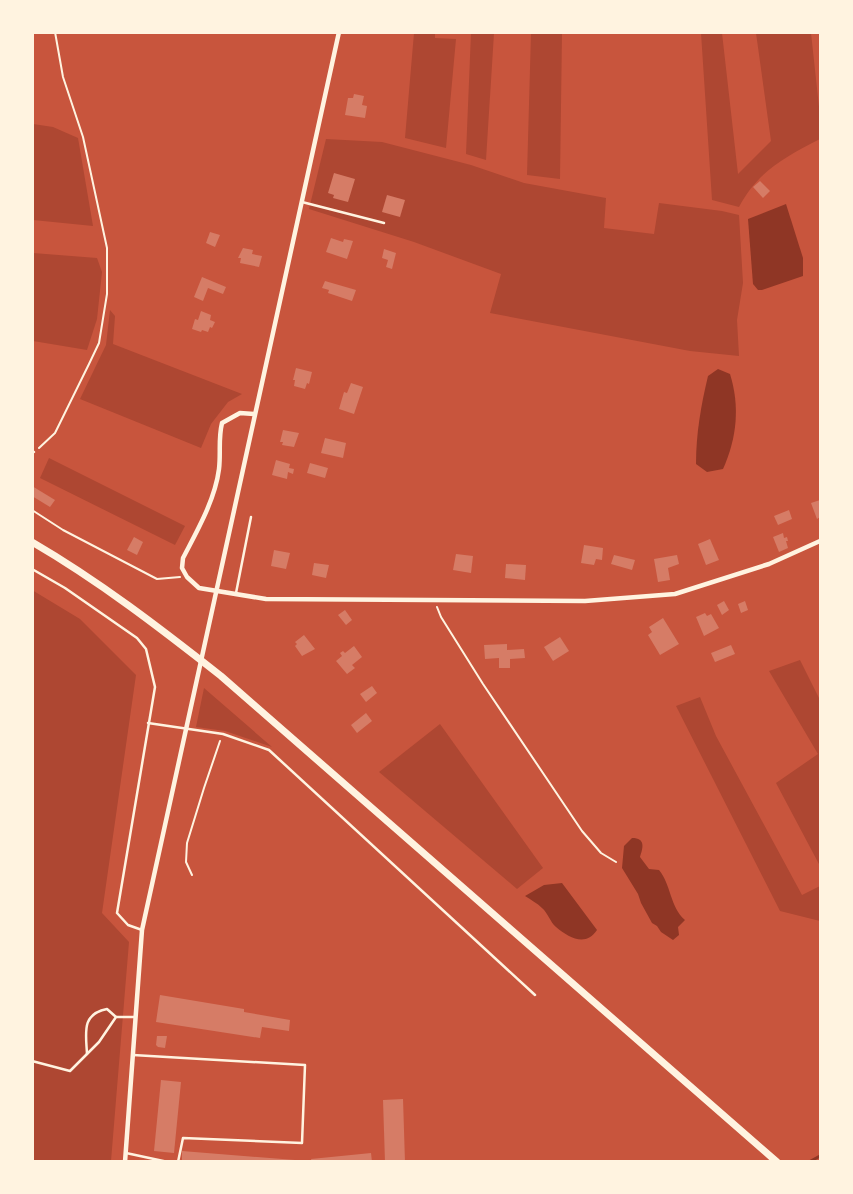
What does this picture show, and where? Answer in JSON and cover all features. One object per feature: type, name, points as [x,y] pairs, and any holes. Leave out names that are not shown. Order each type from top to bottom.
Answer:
[{"type":"main road","points":[[32,542],[112,593],[221,676],[777,1162]]},
{"type":"street","points":[[126,1157],[142,930],[339,32]]},
{"type":"street","points":[[254,414],[240,413],[222,423],[219,437],[219,469],[212,496],[183,558],[182,568],[187,577],[199,588],[266,599],[585,601],[675,594],[769,564],[820,541]]},
{"type":"lane","points":[[302,202],[384,223]]},
{"type":"lane","points":[[236,595],[250,518]]},
{"type":"lane","points":[[32,569],[65,588],[137,638],[146,649],[155,687],[117,913],[128,925],[142,930]]},
{"type":"lane","points":[[148,723],[223,734],[270,750],[535,995]]},
{"type":"lane","points":[[87,1054],[86,1028],[90,1018],[96,1011],[107,1009],[116,1017],[135,1016]]},
{"type":"lane","points":[[32,1061],[70,1071],[99,1042],[116,1017]]},
{"type":"lane","points":[[133,1055],[305,1065],[302,1143],[182,1138],[178,1162]]},
{"type":"lane","points":[[126,1157],[168,1162]]},
{"type":"path","points":[[33,452],[55,433],[99,343],[107,294],[107,248],[83,137],[62,77],[55,32]]},
{"type":"path","points":[[32,510],[63,530],[157,578],[187,577]]},
{"type":"path","points":[[434,600],[441,617],[483,684],[582,832],[601,853],[616,862]]},
{"type":"path","points":[[192,875],[186,862],[187,843],[223,734]]},
{"type":"shaded area","points":[[414,33],[435,33],[435,38],[456,39],[446,148],[405,138]]},
{"type":"shaded area","points":[[471,33],[494,33],[486,160],[466,154]]},
{"type":"shaded area","points":[[531,33],[562,33],[560,179],[527,175]]},
{"type":"shaded area","points":[[701,33],[722,33],[738,174],[771,141],[756,33],[811,33],[820,116],[820,139],[795,152],[764,174],[746,194],[739,207],[712,200]]},
{"type":"shaded area","points":[[33,124],[53,127],[78,138],[93,226],[33,220]]},
{"type":"shaded area","points":[[326,139],[382,142],[471,165],[524,183],[606,198],[604,228],[654,234],[659,203],[739,215],[743,283],[737,320],[739,356],[690,351],[490,313],[501,274],[414,242],[309,209]]},
{"type":"shaded area","points":[[786,204],[803,258],[803,276],[758,290],[753,284],[748,219]]},
{"type":"shaded area","points":[[33,253],[97,258],[102,272],[97,319],[87,350],[33,341]]},
{"type":"shaded area","points":[[110,310],[115,316],[113,344],[242,394],[228,402],[211,424],[201,448],[80,399],[106,345]]},
{"type":"shaded area","points":[[718,369],[730,374],[735,398],[736,422],[728,457],[723,469],[707,472],[696,464],[698,431],[708,376]]},
{"type":"shaded area","points":[[49,458],[185,526],[175,545],[40,478]]},
{"type":"shaded area","points":[[32,590],[80,619],[136,675],[102,913],[129,942],[111,1161],[33,1161]]},
{"type":"shaded area","points":[[800,660],[820,700],[820,866],[776,783],[818,754],[769,671]]},
{"type":"shaded area","points":[[204,688],[272,747],[225,731],[196,727]]},
{"type":"shaded area","points":[[700,697],[716,736],[802,895],[820,886],[820,921],[780,911],[676,706]]},
{"type":"shaded area","points":[[440,724],[543,868],[517,889],[379,772]]},
{"type":"shaded area","points":[[632,838],[640,840],[642,847],[640,857],[649,869],[659,870],[666,882],[676,909],[685,920],[678,927],[679,935],[673,940],[652,923],[638,894],[622,868],[624,846]]},
{"type":"shaded area","points":[[562,883],[597,930],[588,938],[577,939],[561,931],[554,925],[542,908],[525,896],[544,885]]},
{"type":"building","points":[[354,94],[364,96],[362,105],[367,106],[365,118],[345,115],[348,98],[353,98]]},
{"type":"building","points":[[334,173],[355,179],[348,202],[333,198],[334,195],[328,193]]},
{"type":"building","points":[[760,181],[770,191],[763,198],[753,187]]},
{"type":"building","points":[[387,195],[405,200],[400,217],[382,212]]},
{"type":"building","points":[[210,232],[220,235],[215,247],[206,243]]},
{"type":"building","points":[[331,238],[343,242],[344,239],[353,241],[347,259],[326,252]]},
{"type":"building","points":[[243,248],[253,250],[252,254],[262,256],[259,267],[240,263],[241,258],[238,258]]},
{"type":"building","points":[[384,249],[396,253],[392,269],[386,267],[388,260],[382,258]]},
{"type":"building","points":[[202,277],[226,287],[223,294],[208,288],[203,301],[194,297]]},
{"type":"building","points":[[325,281],[356,290],[352,301],[328,293],[329,290],[322,288]]},
{"type":"building","points":[[201,311],[211,315],[210,320],[215,322],[208,332],[192,329],[195,319],[198,320]]},
{"type":"building","points":[[296,368],[312,372],[309,384],[307,383],[305,389],[294,386],[295,380],[293,380]]},
{"type":"building","points":[[351,383],[363,387],[354,414],[339,409],[344,392],[347,393]]},
{"type":"building","points":[[283,430],[299,433],[294,447],[282,445],[283,442],[280,442]]},
{"type":"building","points":[[325,438],[346,443],[343,458],[321,453]]},
{"type":"building","points":[[276,460],[290,464],[289,468],[294,469],[293,474],[288,472],[287,479],[272,475]]},
{"type":"building","points":[[310,463],[328,468],[325,478],[307,473]]},
{"type":"building","points":[[32,486],[55,500],[50,507],[32,496]]},
{"type":"building","points":[[820,500],[820,517],[817,519],[811,503]]},
{"type":"building","points":[[789,510],[792,519],[778,525],[774,516]]},
{"type":"building","points":[[783,533],[784,538],[787,537],[788,548],[779,552],[773,537]]},
{"type":"building","points":[[134,537],[143,542],[137,555],[127,550]]},
{"type":"building","points":[[710,539],[719,560],[706,565],[698,544]]},
{"type":"building","points":[[584,545],[603,548],[602,560],[596,559],[594,565],[581,563]]},
{"type":"building","points":[[274,550],[290,553],[286,569],[271,566]]},
{"type":"building","points":[[456,554],[473,556],[471,573],[453,570]]},
{"type":"building","points":[[614,555],[635,560],[632,570],[611,564]]},
{"type":"building","points":[[677,555],[679,564],[668,568],[670,580],[658,582],[654,559]]},
{"type":"building","points":[[314,563],[329,565],[326,578],[312,575]]},
{"type":"building","points":[[506,564],[526,565],[525,580],[505,578]]},
{"type":"building","points":[[724,601],[729,610],[722,615],[717,605]]},
{"type":"building","points":[[745,601],[748,610],[741,613],[738,604]]},
{"type":"building","points":[[345,610],[352,620],[346,625],[338,615]]},
{"type":"building","points":[[705,613],[707,616],[711,614],[719,628],[704,636],[696,617]]},
{"type":"building","points":[[663,618],[679,644],[660,655],[648,635],[652,632],[649,627]]},
{"type":"building","points":[[304,635],[315,649],[302,656],[295,646],[297,644],[295,642]]},
{"type":"building","points":[[560,637],[569,651],[553,661],[544,647]]},
{"type":"building","points":[[507,644],[507,650],[524,649],[525,658],[510,659],[510,668],[499,668],[499,658],[485,659],[484,645]]},
{"type":"building","points":[[731,645],[735,654],[715,662],[711,653]]},
{"type":"building","points":[[354,646],[362,657],[352,665],[355,668],[347,674],[336,661],[342,656],[340,653],[343,651],[345,653]]},
{"type":"building","points":[[372,686],[377,693],[366,702],[360,694]]},
{"type":"building","points":[[366,713],[372,721],[357,733],[351,725]]},
{"type":"building","points":[[160,995],[244,1009],[244,1012],[290,1020],[289,1031],[262,1027],[260,1038],[156,1022]]},
{"type":"building","points":[[157,1036],[167,1036],[165,1048],[156,1045]]},
{"type":"building","points":[[161,1080],[181,1082],[174,1153],[154,1151]]},
{"type":"building","points":[[403,1099],[405,1162],[385,1162],[383,1100]]},
{"type":"building","points":[[182,1151],[295,1160],[295,1162],[182,1162]]},
{"type":"building","points":[[371,1153],[372,1162],[312,1162],[311,1159]]},
{"type":"waterway","points":[[809,1162],[820,1156]]}]
